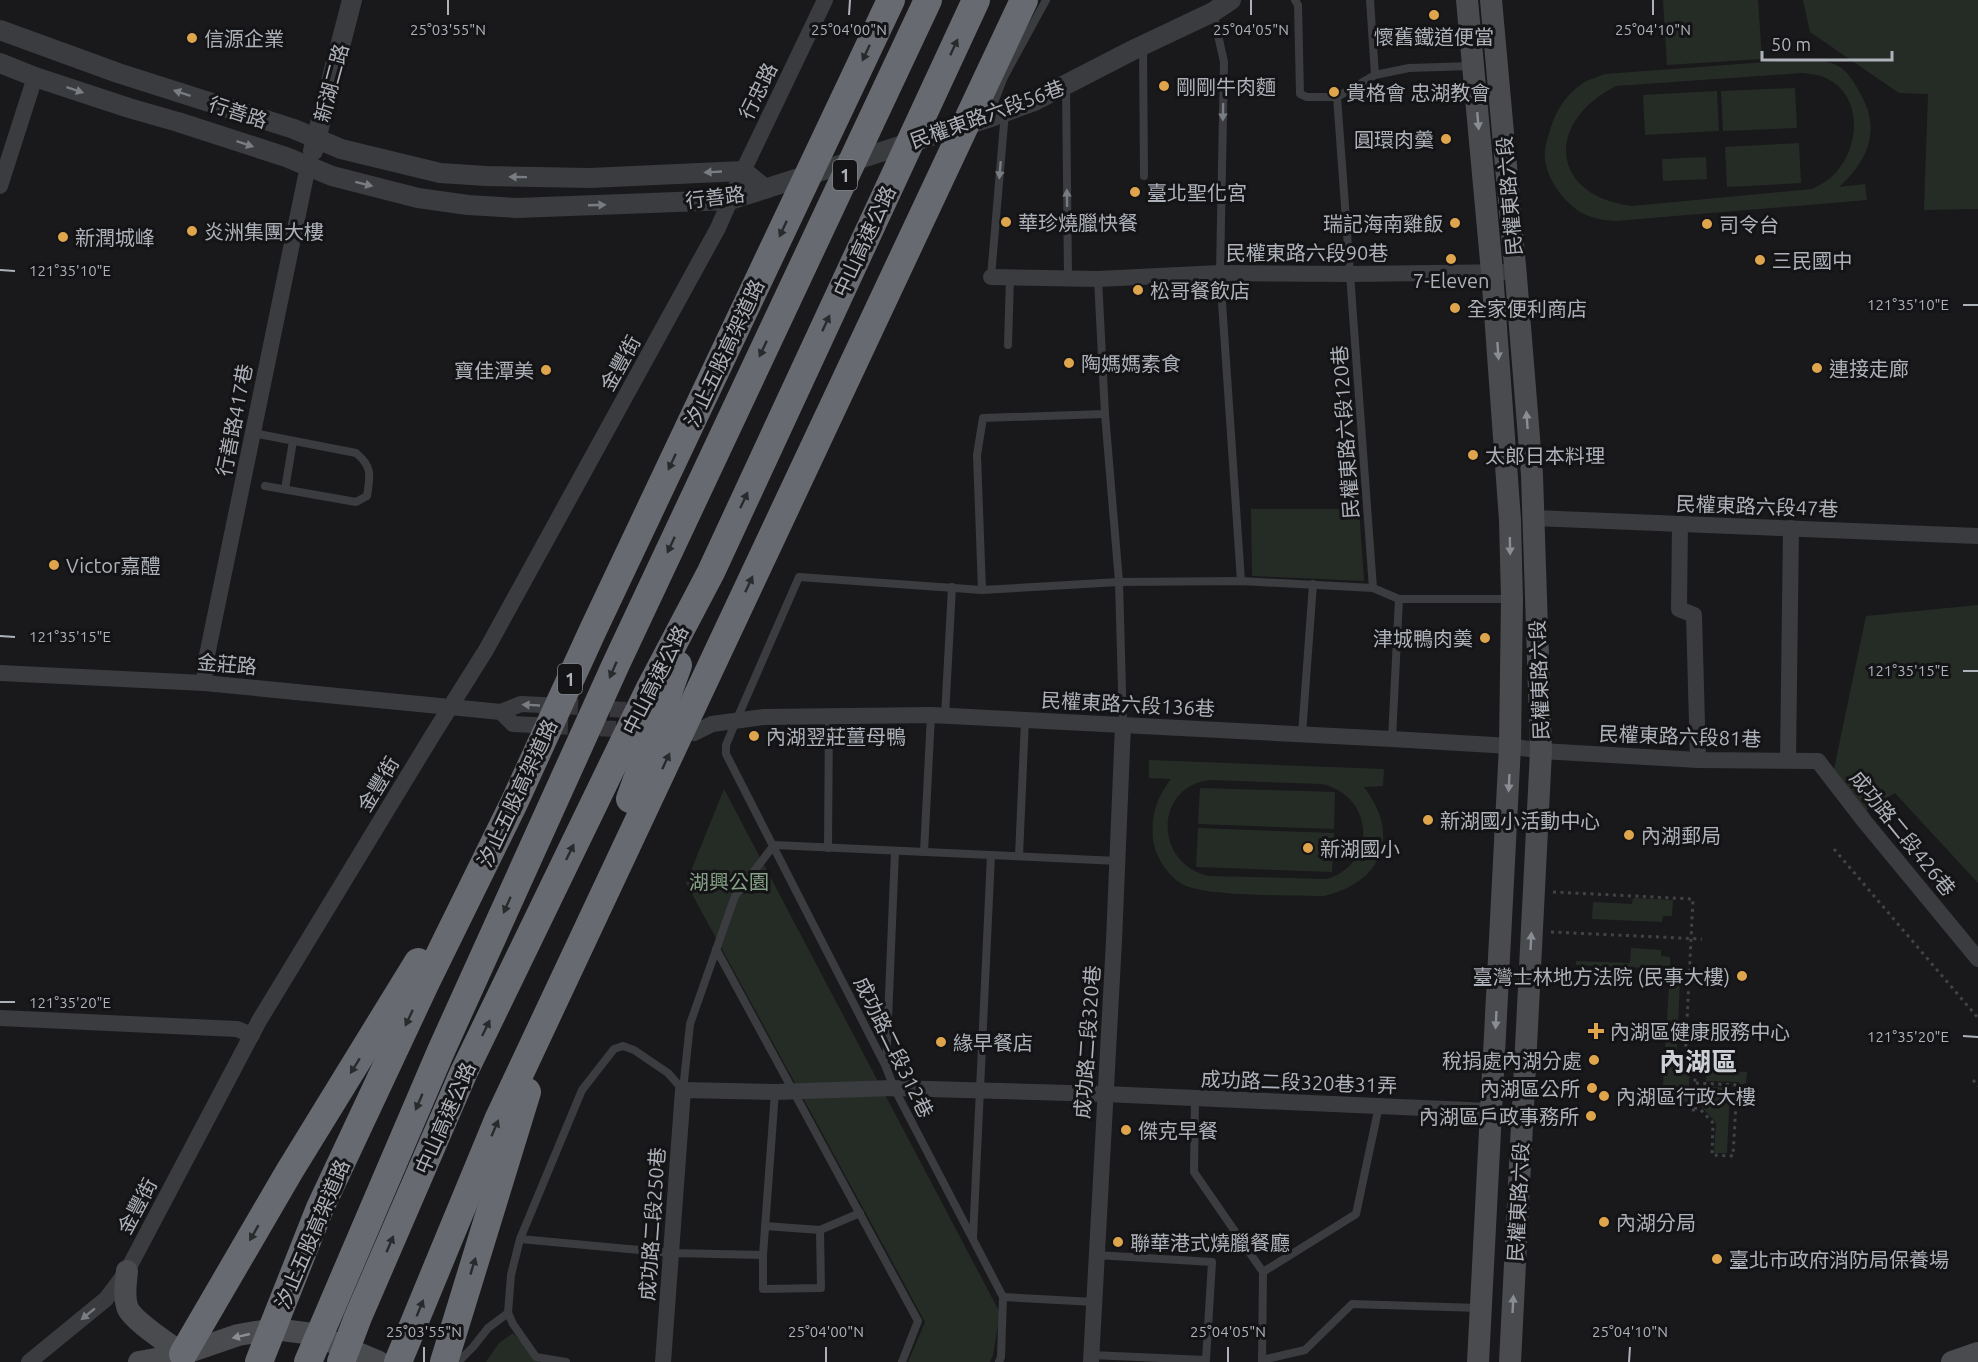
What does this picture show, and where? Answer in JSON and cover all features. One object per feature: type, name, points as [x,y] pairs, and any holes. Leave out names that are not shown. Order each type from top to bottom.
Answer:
[{"type":"highway","name":"汐止五股高架道路","points":[[259,1362],[320,1208],[426,981],[514,803],[593,630],[891,0]]},
{"type":"highway","name":"中山高速公路","points":[[308,1362],[441,1051],[655,578],[928,0]]},
{"type":"highway","name":"中山高速公路","points":[[352,1359],[358,1317],[463,1074],[648,690],[711,572],[976,0]]},
{"type":"highway","points":[[398,1362],[498,1119],[1024,0]]},
{"type":"highway","points":[[444,1362],[529,1085],[711,572]]},
{"type":"highway","points":[[180,1359],[289,1172],[471,873],[594,658],[655,578]]},
{"type":"main road","name":"民權東路六段","points":[[1467,0],[1492,272],[1510,520],[1512,599],[1510,746],[1478,1362]]},
{"type":"main road","name":"民權東路六段","points":[[1491,0],[1516,272],[1534,518],[1541,751],[1510,1362]]},
{"type":"main road","points":[[127,1271],[125,1295],[129,1310],[180,1359]]},
{"type":"main road","points":[[139,1362],[180,1359],[238,1335],[274,1329],[313,1334],[352,1359],[379,1362]]},
{"type":"main road","points":[[1952,1362],[1978,1353]]},
{"type":"street","name":"新湖二路","points":[[308,166],[352,0]]},
{"type":"street","name":"行忠路","points":[[730,200],[825,0]]},
{"type":"street","name":"民權東路六段56巷","points":[[765,189],[997,115],[1066,86],[1143,45],[1213,12],[1231,0]]},
{"type":"street","name":"行善路","points":[[0,30],[118,73],[294,129],[341,148],[440,173],[590,178],[743,171],[765,189]]},
{"type":"street","name":"行善路","points":[[0,63],[35,77],[178,122],[332,176],[418,198],[468,205],[517,208],[730,200],[765,189]]},
{"type":"street","points":[[0,186],[35,77]]},
{"type":"street","name":"行善路417巷","points":[[204,682],[206,660],[308,166]]},
{"type":"street","name":"金豐街","points":[[29,1362],[106,1299],[127,1271],[252,1035],[498,629],[718,228],[730,200]]},
{"type":"street","name":"民權東路六段90巷","points":[[991,277],[1098,279],[1220,273],[1516,272]]},
{"type":"street","name":"民權東路六段47巷","points":[[1534,518],[1978,536]]},
{"type":"street","points":[[1680,524],[1679,609],[1694,615],[1698,760]]},
{"type":"street","points":[[1788,760],[1791,528]]},
{"type":"street","name":"金莊路","points":[[0,673],[204,682],[450,708]]},
{"type":"street","points":[[450,708],[501,712],[521,704],[562,706]]},
{"type":"street","points":[[501,712],[513,724],[552,726]]},
{"type":"street","name":"民權東路六段136巷","points":[[669,713],[698,714],[712,724]]},
{"type":"street","name":"民權東路六段136巷","points":[[660,732],[694,733],[712,724],[764,717],[938,716],[1392,739],[1510,746],[1541,751]]},
{"type":"street","name":"成功路二段320巷","points":[[1091,1358],[1124,725]]},
{"type":"street","name":"民權東路六段81巷","points":[[1541,751],[1698,760],[1818,761]]},
{"type":"street","name":"成功路二段426巷","points":[[1818,761],[1978,959]]},
{"type":"street","points":[[0,1018],[237,1029],[252,1035]]},
{"type":"street","name":"成功路二段320巷31弄","points":[[683,1090],[794,1092],[894,1088],[979,1090],[1491,1111]]},
{"type":"street","name":"成功路二段250巷","points":[[663,1362],[683,1090]]},
{"type":"lane","points":[[991,277],[997,115],[1004,77],[1046,0]]},
{"type":"lane","points":[[1295,0],[1298,5],[1300,94],[1307,97],[1337,97],[1375,75],[1409,68],[1473,66]]},
{"type":"lane","points":[[1370,0],[1375,75]]},
{"type":"lane","points":[[1213,12],[1224,62],[1220,273],[1241,581]]},
{"type":"lane","points":[[1143,45],[1144,176]]},
{"type":"lane","points":[[1066,86],[1068,278]]},
{"type":"lane","name":"民權東路六段120巷","points":[[1337,97],[1373,588]]},
{"type":"lane","points":[[1008,345],[1010,278]]},
{"type":"lane","points":[[1098,279],[1119,582],[1124,725]]},
{"type":"lane","points":[[982,590],[977,455],[983,418],[1106,414]]},
{"type":"lane","points":[[253,433],[356,453],[366,461],[370,475],[367,496],[356,502],[265,486]]},
{"type":"lane","points":[[285,489],[293,441]]},
{"type":"lane","points":[[736,721],[799,577],[982,590],[1119,582],[1241,581],[1373,588],[1399,599],[1512,599]]},
{"type":"lane","points":[[1302,734],[1313,584]]},
{"type":"lane","points":[[924,852],[952,587]]},
{"type":"lane","points":[[1392,739],[1399,599]]},
{"type":"lane","points":[[828,848],[829,716]]},
{"type":"lane","points":[[1019,856],[1025,720]]},
{"type":"lane","name":"成功路二段312巷","points":[[736,721],[726,745],[726,754],[886,1067],[894,1088],[1003,1298],[999,1362]]},
{"type":"lane","points":[[683,1090],[690,1024],[735,896],[774,845],[1118,861]]},
{"type":"lane","points":[[886,1067],[895,851]]},
{"type":"lane","points":[[973,1238],[991,855]]},
{"type":"lane","points":[[716,949],[918,1321],[902,1362]]},
{"type":"lane","points":[[566,1362],[536,1357],[513,1324],[508,1312],[511,1275],[520,1239],[582,1090],[614,1049],[624,1046],[634,1050],[668,1073],[683,1090]]},
{"type":"lane","points":[[775,1092],[763,1255],[763,1289],[821,1288],[820,1230]]},
{"type":"lane","points":[[1195,1098],[1194,1172],[1263,1272],[1263,1361],[1305,1350],[1352,1304],[1481,1308]]},
{"type":"lane","points":[[1263,1272],[1356,1214],[1379,1106]]},
{"type":"lane","points":[[765,1226],[820,1230],[860,1213]]},
{"type":"lane","points":[[520,1239],[672,1253],[763,1255]]},
{"type":"lane","points":[[1091,1358],[1206,1360],[1212,1262],[1096,1255]]},
{"type":"lane","points":[[1003,1298],[1094,1302]]},
{"type":"lane","points":[[458,1362],[488,1328],[508,1312]]},
{"type":"path","points":[[1834,849],[1978,1018]]},
{"type":"path","points":[[1533,891],[1693,899],[1684,1061],[1696,1062],[1693,1115]]},
{"type":"path","points":[[1532,931],[1702,939]]},
{"type":"path","points":[[1973,1080],[1978,1086]]},
{"type":"path","points":[[1694,1108],[1700,1109],[1713,1123],[1712,1155],[1734,1156],[1737,1085],[1695,1083]]},
{"type":"green space","points":[[1663,0],[1758,0],[1762,59],[1667,65]]},
{"type":"green space","points":[[1803,0],[1978,0],[1978,209],[1924,210],[1928,94],[1899,93],[1810,32]]},
{"type":"green space","points":[[1795,60],[1818,60],[1835,64],[1849,75],[1860,93],[1870,119],[1869,143],[1864,155],[1858,166],[1839,187],[1865,184],[1867,200],[1615,221],[1584,214],[1569,203],[1550,178],[1545,149],[1553,120],[1567,97],[1583,83],[1605,74]],"holes":[[[1802,73],[1821,76],[1834,83],[1844,92],[1854,117],[1854,131],[1846,158],[1832,176],[1812,189],[1632,206],[1605,199],[1584,188],[1572,173],[1566,155],[1568,137],[1577,118],[1593,101],[1616,86]]]},
{"type":"green space","points":[[1795,88],[1797,128],[1723,131],[1721,91]]},
{"type":"green space","points":[[1717,91],[1719,131],[1645,135],[1643,95]]},
{"type":"green space","points":[[1799,143],[1801,183],[1727,187],[1725,147]]},
{"type":"green space","points":[[1706,157],[1707,179],[1663,181],[1662,159]]},
{"type":"green space","points":[[1251,509],[1359,509],[1364,581],[1252,576]]},
{"type":"green space","points":[[1978,605],[1978,883],[1895,793],[1862,813],[1834,769],[1866,616]]},
{"type":"green space","points":[[1149,760],[1384,769],[1383,786],[1364,787],[1382,822],[1383,839],[1380,854],[1372,868],[1360,880],[1324,896],[1229,893],[1193,888],[1171,876],[1156,852],[1153,839],[1154,815],[1158,800],[1171,779],[1149,778]],"holes":[[[1211,780],[1322,784],[1339,791],[1352,802],[1360,815],[1363,830],[1362,845],[1355,859],[1344,871],[1327,879],[1209,876],[1191,869],[1178,857],[1170,842],[1168,825],[1171,809],[1179,795],[1192,785]]]},
{"type":"green space","points":[[1200,788],[1335,792],[1334,829],[1198,824]]},
{"type":"green space","name":"湖興公園","points":[[724,789],[1000,1313],[990,1362],[908,1362],[925,1322],[686,883]]},
{"type":"green space","points":[[1198,828],[1334,833],[1332,872],[1196,867]]},
{"type":"green space","points":[[1633,898],[1673,900],[1672,916],[1663,916],[1662,922],[1592,919],[1593,902],[1632,904]]},
{"type":"green space","points":[[1631,948],[1661,950],[1661,956],[1670,957],[1670,968],[1674,969],[1674,980],[1680,980],[1676,1068],[1690,1069],[1688,1103],[1662,1102],[1670,969],[1576,965],[1576,961],[1630,963]]},
{"type":"green space","points":[[1707,1070],[1747,1072],[1743,1092],[1739,1092],[1739,1082],[1706,1081]]},
{"type":"green space","points":[[1701,1086],[1730,1088],[1727,1153],[1714,1153],[1716,1123],[1700,1105]]},
{"type":"green space","points":[[513,1333],[540,1362],[486,1362],[499,1343]]},
{"type":"tunnel","points":[[562,706],[644,711]]},
{"type":"tunnel","points":[[552,726],[635,730]]},
{"type":"place","name":"懷舊鐵道便當","points":[[1434,15]]},
{"type":"place","name":"信源企業","points":[[192,38]]},
{"type":"place","name":"剛剛牛肉麵","points":[[1164,86]]},
{"type":"place","name":"貴格會 忠湖教會","points":[[1334,92]]},
{"type":"place","name":"圓環肉羹","points":[[1446,139]]},
{"type":"place","name":"臺北聖化宮","points":[[1135,192]]},
{"type":"place","name":"華珍燒臘快餐","points":[[1006,222]]},
{"type":"place","name":"瑞記海南雞飯","points":[[1455,223]]},
{"type":"place","name":"司令台","points":[[1707,224]]},
{"type":"place","name":"炎洲集團大樓","points":[[192,231]]},
{"type":"place","name":"新潤城峰","points":[[63,237]]},
{"type":"place","name":"7-Eleven","points":[[1451,259]]},
{"type":"place","name":"三民國中","points":[[1760,260]]},
{"type":"place","name":"松哥餐飲店","points":[[1138,290]]},
{"type":"place","name":"全家便利商店","points":[[1455,308]]},
{"type":"place","name":"陶媽媽素食","points":[[1069,363]]},
{"type":"place","name":"連接走廊","points":[[1817,368]]},
{"type":"place","name":"寶佳潭美","points":[[546,370]]},
{"type":"place","name":"太郎日本料理","points":[[1473,455]]},
{"type":"place","name":"Victor嘉醴","points":[[54,565]]},
{"type":"place","name":"津城鴨肉羮","points":[[1485,638]]},
{"type":"place","name":"內湖翌莊薑母鴨","points":[[754,736]]},
{"type":"place","name":"新湖國小活動中心","points":[[1428,820]]},
{"type":"place","name":"內湖郵局","points":[[1629,835]]},
{"type":"place","name":"新湖國小","points":[[1308,848]]},
{"type":"place","name":"臺灣士林地方法院 (民事大樓)","points":[[1742,976]]},
{"type":"place","name":"內湖區健康服務中心","points":[[1596,1031]]},
{"type":"place","name":"緣早餐店","points":[[941,1042]]},
{"type":"place","name":"稅捐處內湖分處","points":[[1594,1060]]},
{"type":"place","name":"內湖區公所","points":[[1592,1088]]},
{"type":"place","name":"內湖區行政大樓","points":[[1604,1096]]},
{"type":"place","name":"內湖區戶政事務所","points":[[1591,1116]]},
{"type":"place","name":"傑克早餐","points":[[1126,1130]]},
{"type":"place","name":"內湖分局","points":[[1604,1222]]},
{"type":"place","name":"聯華港式燒臘餐廳","points":[[1118,1242]]},
{"type":"place","name":"臺北市政府消防局保養場","points":[[1717,1259]]},
{"type":"district","name":"內湖區","points":[[1698,1061]]}]
